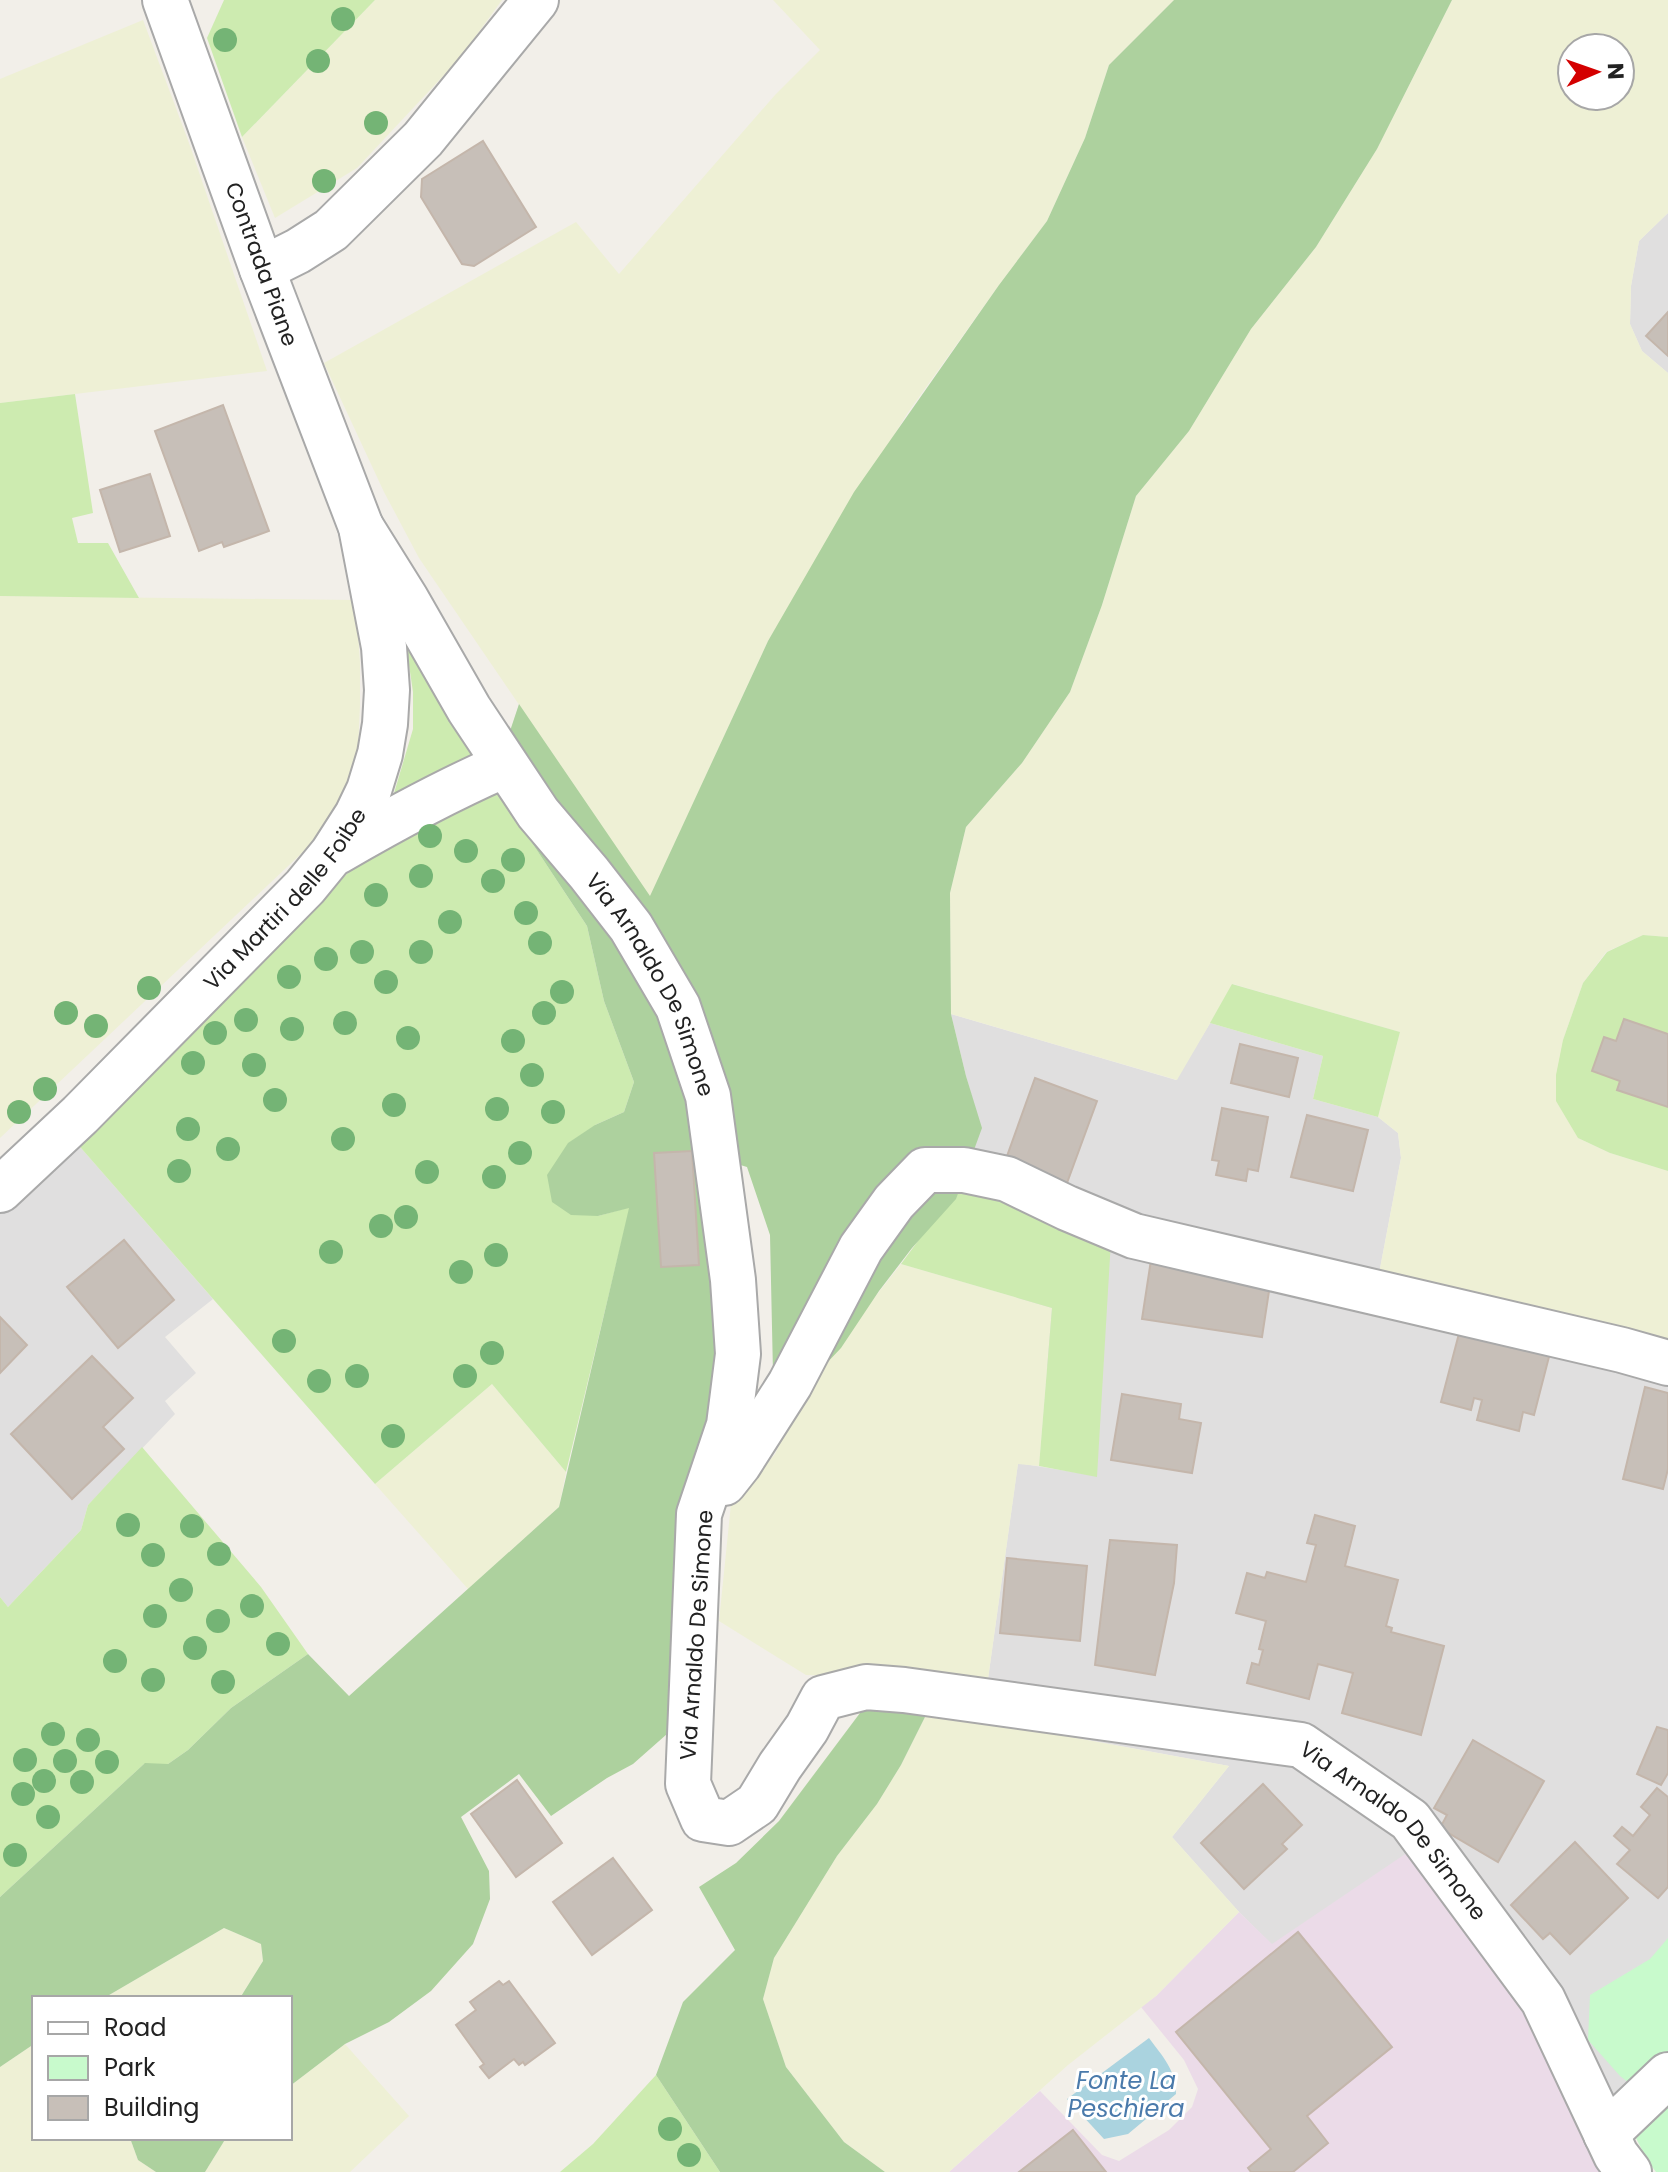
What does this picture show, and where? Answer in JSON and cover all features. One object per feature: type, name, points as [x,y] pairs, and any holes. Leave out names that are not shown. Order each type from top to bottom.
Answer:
[{"type":"street","name":"Contrada Piane","points":[[165,0],[262,269],[361,527]]},
{"type":"street","points":[[262,269],[331,230],[423,139],[536,0]]},
{"type":"street","name":"Via Arnaldo De Simone","points":[[361,527],[505,765],[538,813],[631,927],[678,1007],[708,1096],[733,1280],[738,1354],[729,1425],[699,1514],[688,1784],[703,1819],[729,1823],[757,1804],[823,1698],[866,1687],[1301,1745],[1410,1820],[1543,2000],[1616,2155],[1629,2172]]},
{"type":"street","name":"Via Martiri delle Foibe","points":[[0,1190],[80,1115],[305,887],[332,854],[357,815],[369,790],[380,754],[387,690],[384,647],[361,527]]},
{"type":"street","points":[[332,854],[410,810],[505,765]]},
{"type":"street","points":[[699,1514],[739,1464],[790,1384],[861,1248],[894,1202],[925,1170],[964,1170],[1007,1179],[1134,1236],[1668,1363]]},
{"type":"street","points":[[1606,2134],[1668,2075]]},
{"type":"shaded area","points":[[1668,213],[1668,373],[1642,351],[1630,324],[1631,286],[1639,241]]},
{"type":"shaded area","points":[[951,1014],[1176,1080],[1210,1023],[1323,1056],[1313,1099],[1378,1117],[1398,1133],[1401,1158],[1378,1279],[1668,1360],[1668,2056],[1595,2124],[1272,1945],[1172,1837],[1229,1766],[979,1720],[988,1679],[1018,1463],[1097,1476],[963,1180],[981,1128]]},
{"type":"shaded area","points":[[74,1140],[213,1299],[165,1337],[196,1373],[165,1401],[175,1414],[88,1505],[81,1530],[8,1607],[0,1597],[0,1213]]},
{"type":"shaded area","points":[[1420,1844],[1547,2030],[1615,2172],[949,2172],[1040,2091],[1102,2155],[1119,2161],[1169,2130],[1192,2107],[1198,2089],[1184,2060],[1141,2007],[1156,1996],[1239,1912],[1272,1944]]},
{"type":"green space","points":[[224,0],[375,0],[242,137],[207,38]]},
{"type":"green space","points":[[375,0],[502,0],[460,58],[357,168],[275,218],[242,137]]},
{"type":"green space","points":[[773,0],[1174,0],[1109,65],[1085,138],[1047,221],[907,414],[768,641],[650,897],[419,558],[384,492],[324,363],[576,222],[619,274],[775,95],[820,50]]},
{"type":"green space","points":[[1174,0],[1452,0],[1377,149],[1316,247],[1251,329],[1189,431],[1136,496],[1102,605],[1070,692],[1022,763],[966,827],[950,893],[951,1014],[982,1128],[956,1199],[912,1248],[841,1348],[805,1386],[773,1373],[770,1235],[747,1167],[724,1160],[726,1295],[675,1707],[667,1734],[633,1764],[551,1816],[519,1774],[461,1817],[489,1871],[490,1899],[473,1944],[431,1991],[389,2022],[345,2044],[292,2084],[292,1996],[241,1996],[263,1961],[261,1944],[224,1928],[107,1996],[32,1996],[32,2045],[0,2067],[0,1897],[145,1763],[168,1764],[188,1750],[231,1708],[308,1654],[349,1696],[559,1507],[629,1208],[598,1216],[571,1215],[552,1202],[547,1175],[568,1143],[595,1125],[624,1112],[634,1082],[604,1001],[587,926],[497,790],[505,746],[519,704],[650,896],[768,641],[854,492],[1047,221],[1085,138],[1109,65]]},
{"type":"green space","points":[[1452,0],[1668,0],[1668,213],[1639,241],[1631,286],[1630,324],[1642,351],[1668,373],[1668,937],[1643,935],[1606,952],[1583,983],[1563,1040],[1578,1138],[1610,1153],[1668,1171],[1668,1360],[1378,1279],[1401,1158],[1398,1133],[1378,1117],[1400,1032],[1233,984],[1177,1080],[951,1014],[950,893],[966,827],[1022,763],[1070,692],[1102,605],[1136,496],[1189,431],[1251,329],[1316,247],[1377,149]]},
{"type":"green space","points":[[143,20],[189,143],[267,371],[0,403],[0,79]]},
{"type":"green space","points":[[75,394],[93,513],[72,518],[78,543],[108,543],[139,598],[0,596],[0,403]]},
{"type":"green space","points":[[0,596],[356,600],[360,705],[358,752],[346,795],[322,834],[0,1138]]},
{"type":"green space","points":[[405,638],[483,755],[392,800],[413,729],[413,692]]},
{"type":"green space","points":[[497,790],[587,926],[604,1001],[634,1082],[624,1112],[595,1125],[598,1216],[630,1207],[566,1472],[492,1384],[375,1484],[74,1140],[357,864]]},
{"type":"green space","points":[[1643,935],[1668,937],[1668,1171],[1610,1153],[1578,1138],[1556,1101],[1556,1075],[1563,1040],[1583,983],[1607,952]]},
{"type":"green space","points":[[1232,984],[1400,1032],[1378,1117],[1313,1099],[1323,1056],[1210,1023]]},
{"type":"green space","points":[[963,1180],[1111,1240],[1097,1477],[1039,1466],[1052,1308],[901,1264]]},
{"type":"green space","points":[[901,1264],[1052,1308],[1039,1466],[1018,1464],[988,1679],[806,1675],[719,1621],[731,1504],[775,1454],[805,1386]]},
{"type":"green space","points":[[492,1384],[566,1472],[559,1507],[468,1589],[375,1484]]},
{"type":"green space","points":[[142,1447],[261,1587],[308,1654],[231,1708],[188,1750],[168,1764],[144,1764],[0,1897],[0,1597],[8,1607],[81,1530],[88,1505]]},
{"type":"green space","points":[[863,1709],[928,1711],[877,1804],[837,1856],[774,1958],[763,1999],[786,2067],[844,2142],[885,2172],[720,2172],[656,2075],[683,2002],[735,1950],[699,1887],[736,1863],[779,1821]]},
{"type":"green space","points":[[928,1711],[1229,1766],[1172,1837],[1239,1912],[1156,1996],[1068,2065],[949,2172],[885,2172],[844,2142],[786,2067],[763,1999],[774,1958],[837,1856],[877,1804]]},
{"type":"green space","points":[[224,1928],[261,1944],[263,1961],[241,1996],[107,1996]]},
{"type":"green space","points":[[1668,1938],[1668,2056],[1637,2089],[1620,2076],[1588,2040],[1590,1995],[1650,1959]]},
{"type":"green space","points":[[345,2044],[409,2116],[350,2172],[205,2172],[225,2140],[292,2140],[292,2084]]},
{"type":"green space","points":[[32,2045],[32,2140],[131,2140],[138,2160],[156,2172],[0,2172],[0,2067]]},
{"type":"green space","points":[[656,2075],[720,2172],[560,2172],[593,2144]]},
{"type":"green space","points":[[1668,2091],[1668,2172],[1656,2172],[1631,2128]]},
{"type":"green space","points":[[131,2140],[225,2140],[205,2172],[156,2172],[138,2160]]},
{"type":"water","name":"Fonte La Peschiera","points":[[1149,2038],[1171,2071],[1176,2094],[1128,2134],[1104,2139],[1067,2099]]},
{"type":"building","points":[[483,141],[536,227],[474,266],[462,264],[421,197],[422,179]]},
{"type":"building","points":[[1668,312],[1668,356],[1646,336]]},
{"type":"building","points":[[223,405],[269,531],[224,547],[222,542],[199,551],[155,431]]},
{"type":"building","points":[[150,474],[170,536],[120,552],[100,490]]},
{"type":"building","points":[[1624,1019],[1668,1034],[1668,1107],[1617,1090],[1620,1081],[1592,1071],[1604,1037],[1616,1041]]},
{"type":"building","points":[[1240,1044],[1298,1058],[1289,1097],[1231,1083]]},
{"type":"building","points":[[1035,1078],[1097,1101],[1067,1183],[1006,1159]]},
{"type":"building","points":[[1222,1108],[1268,1117],[1258,1171],[1248,1169],[1246,1181],[1216,1175],[1219,1161],[1212,1160]]},
{"type":"building","points":[[1307,1115],[1368,1130],[1353,1191],[1291,1177]]},
{"type":"building","points":[[692,1151],[699,1265],[661,1267],[654,1153]]},
{"type":"building","points":[[124,1240],[174,1300],[118,1348],[67,1287]]},
{"type":"building","points":[[1151,1260],[1271,1278],[1262,1337],[1142,1319]]},
{"type":"building","points":[[0,1317],[27,1345],[0,1373]]},
{"type":"building","points":[[1461,1326],[1551,1349],[1534,1415],[1523,1412],[1519,1431],[1477,1420],[1482,1400],[1474,1398],[1471,1410],[1441,1402]]},
{"type":"building","points":[[92,1356],[133,1398],[103,1427],[124,1449],[72,1499],[11,1434]]},
{"type":"building","points":[[1645,1387],[1668,1393],[1668,1469],[1663,1489],[1623,1479]]},
{"type":"building","points":[[1122,1394],[1181,1404],[1179,1419],[1201,1423],[1192,1473],[1111,1460]]},
{"type":"building","points":[[1315,1515],[1355,1526],[1345,1566],[1398,1580],[1386,1626],[1392,1628],[1391,1632],[1444,1646],[1421,1735],[1342,1713],[1353,1673],[1318,1664],[1309,1699],[1247,1683],[1252,1663],[1259,1665],[1263,1650],[1259,1649],[1266,1621],[1236,1613],[1247,1573],[1265,1578],[1267,1572],[1306,1582],[1316,1545],[1307,1543]]},
{"type":"building","points":[[1110,1540],[1177,1545],[1174,1583],[1155,1675],[1095,1665]]},
{"type":"building","points":[[1007,1558],[1087,1566],[1080,1641],[1000,1633]]},
{"type":"building","points":[[1657,1727],[1668,1730],[1668,1773],[1661,1785],[1637,1774]]},
{"type":"building","points":[[1473,1740],[1544,1781],[1498,1862],[1440,1828],[1447,1815],[1434,1808]]},
{"type":"building","points":[[517,1780],[562,1843],[516,1877],[471,1814]]},
{"type":"building","points":[[1263,1784],[1302,1825],[1282,1844],[1287,1849],[1244,1889],[1201,1843]]},
{"type":"building","points":[[1657,1788],[1668,1797],[1668,1887],[1658,1898],[1617,1864],[1630,1850],[1614,1836],[1622,1827],[1633,1836],[1650,1815],[1641,1807]]},
{"type":"building","points":[[1575,1842],[1628,1898],[1570,1954],[1550,1933],[1543,1939],[1511,1905]]},
{"type":"building","points":[[613,1858],[652,1910],[592,1955],[553,1902]]},
{"type":"building","points":[[1298,1932],[1392,2047],[1307,2116],[1328,2143],[1293,2172],[1251,2172],[1248,2168],[1271,2149],[1176,2032]]},
{"type":"building","points":[[499,1981],[503,1985],[509,1981],[555,2043],[525,2065],[523,2062],[519,2065],[514,2059],[489,2078],[480,2067],[484,2064],[456,2025],[476,2010],[470,2002]]},
{"type":"building","points":[[1073,2130],[1106,2172],[1019,2172]]}]
